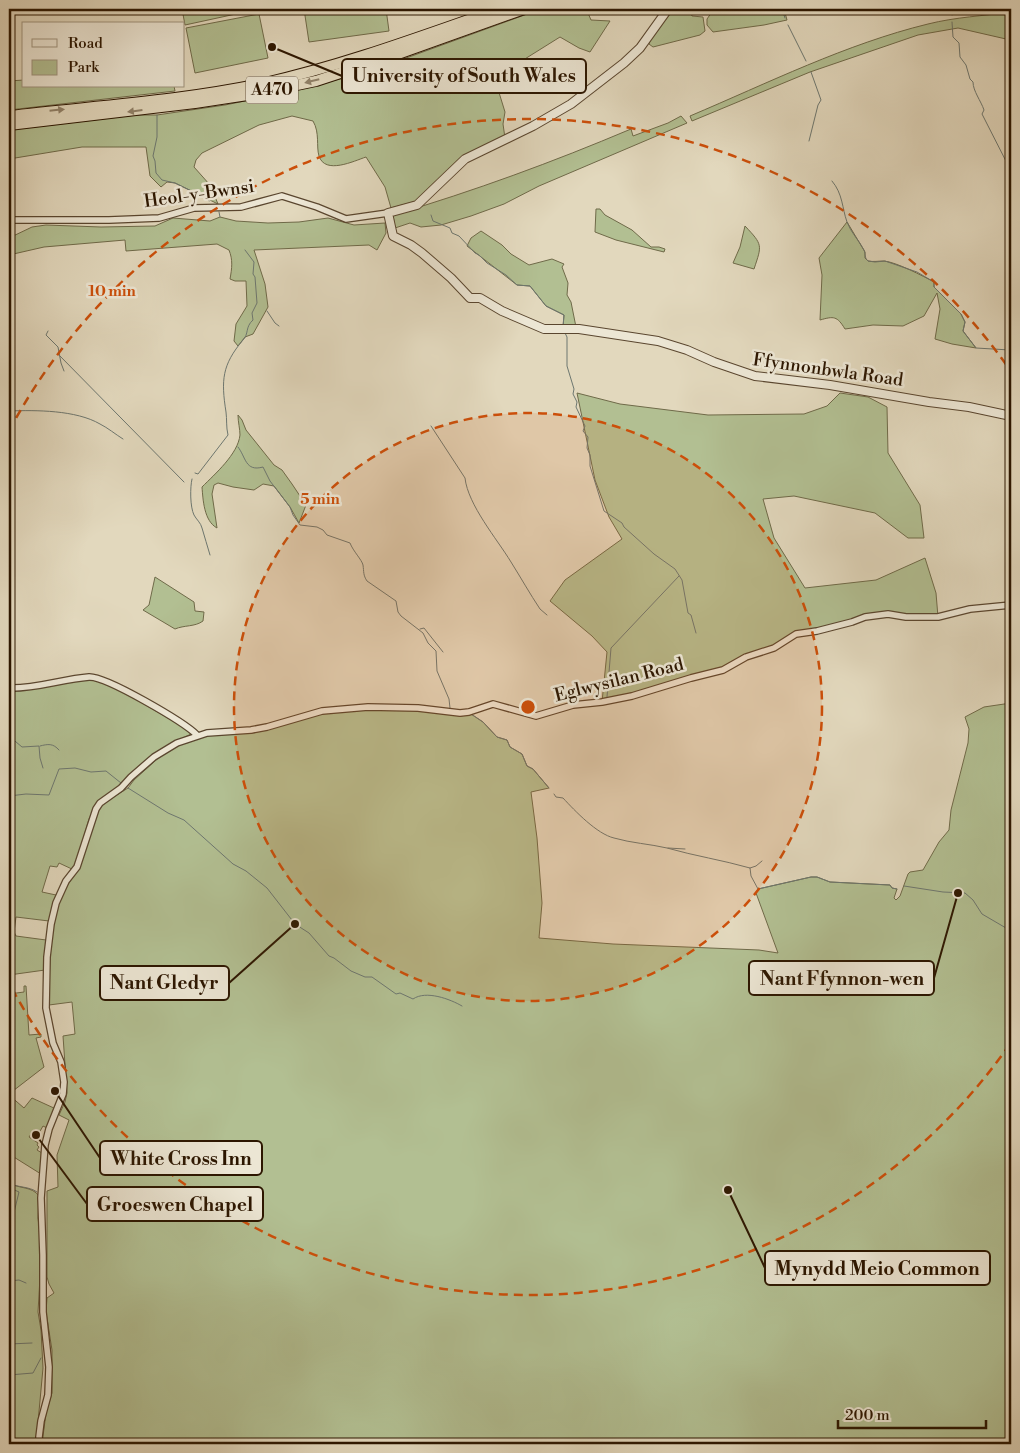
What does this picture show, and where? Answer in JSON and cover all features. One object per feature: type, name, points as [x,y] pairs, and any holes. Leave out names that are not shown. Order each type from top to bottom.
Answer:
[{"type":"highway","name":"A470","points":[[9,116],[204,94],[263,83],[312,72],[384,50],[500,9]]},
{"type":"highway","name":"A470","points":[[9,125],[195,103],[254,94],[316,81],[524,9]]},
{"type":"street","points":[[388,213],[417,205],[465,159],[533,126],[572,104],[640,48],[668,9]]},
{"type":"street","name":"Heol-y-Bwnsi","points":[[9,220],[159,218],[194,208],[241,207],[282,196],[317,206],[346,219],[388,213]]},
{"type":"street","name":"Ffynnonbwla Road","points":[[388,213],[393,236],[422,253],[451,278],[470,298],[480,298],[502,311],[544,329],[579,329],[651,340],[688,350],[714,362],[754,376],[830,385],[929,402],[969,406],[1011,416]]},
{"type":"street","name":"Eglwysilan Road","points":[[40,1444],[41,1421],[48,1395],[49,1367],[43,1312],[41,1198],[45,1145],[49,1129],[63,1094],[64,1082],[62,1062],[53,1043],[46,1008],[50,924],[61,891],[77,867],[92,816],[100,803],[121,788],[131,776],[165,749],[197,735],[207,733],[240,732],[266,728],[322,711],[359,707],[412,707],[460,713],[493,704],[536,716],[573,705],[632,696],[723,670],[746,657],[774,648],[796,634],[816,631],[865,617],[888,614],[938,617],[970,609],[1011,605]]},
{"type":"street","points":[[9,688],[37,686],[91,677],[99,678],[119,686],[180,721],[197,735]]},
{"type":"green space","points":[[182,9],[259,9],[185,25]]},
{"type":"green space","points":[[304,9],[386,9],[389,31],[309,42]]},
{"type":"green space","points":[[541,9],[590,9],[588,13],[591,20],[610,21],[590,52],[560,37],[512,67],[493,73],[505,112],[503,124],[505,138],[476,150],[420,200],[391,208],[385,187],[366,157],[340,165],[327,165],[322,162],[319,156],[313,121],[292,116],[259,125],[202,153],[196,160],[194,167],[210,185],[218,204],[175,183],[167,182],[161,187],[150,176],[146,147],[82,147],[9,159],[9,130],[136,115],[157,115],[225,105],[290,92],[351,76],[409,57]]},
{"type":"green space","points":[[671,9],[689,9],[692,16],[703,17],[705,31],[700,35],[653,47],[649,44],[651,37]]},
{"type":"green space","points":[[714,9],[784,9],[787,20],[713,32],[707,25],[707,19]]},
{"type":"green space","points":[[1011,12],[1011,38],[1006,39],[958,28],[918,35],[810,72],[692,121],[690,116],[807,65],[897,32],[949,20]]},
{"type":"green space","points":[[259,14],[268,58],[195,73],[186,28]]},
{"type":"green space","points":[[22,80],[22,88],[174,88],[175,91],[9,110],[9,81]]},
{"type":"green space","points":[[681,116],[687,123],[539,186],[504,204],[441,225],[421,227],[410,223],[395,228],[393,215],[513,175],[631,129],[633,136]]},
{"type":"green space","points":[[596,209],[600,209],[605,215],[632,230],[651,247],[665,249],[664,252],[616,240],[595,232]]},
{"type":"green space","points":[[220,217],[236,221],[268,223],[299,222],[328,218],[354,225],[385,223],[386,233],[377,250],[369,245],[254,250],[265,284],[268,307],[253,334],[245,337],[238,346],[234,341],[236,324],[247,306],[246,281],[230,279],[232,264],[229,250],[217,244],[126,251],[125,240],[44,247],[9,255],[9,238],[32,227],[46,225],[155,226],[173,218],[210,221]]},
{"type":"green space","points":[[847,222],[865,252],[865,258],[868,261],[884,261],[895,264],[934,282],[934,287],[961,314],[965,322],[963,331],[976,348],[935,339],[940,309],[937,293],[924,316],[903,326],[873,325],[845,329],[835,318],[820,320],[822,275],[819,258]]},
{"type":"green space","points":[[745,226],[755,237],[759,246],[754,269],[733,263],[740,247]]},
{"type":"green space","points":[[481,231],[529,265],[552,259],[564,264],[562,267],[568,283],[567,295],[571,302],[576,327],[563,327],[564,315],[546,306],[530,286],[517,285],[467,246],[471,238]]},
{"type":"green space","points":[[577,393],[620,404],[708,415],[804,414],[827,406],[840,393],[868,397],[887,407],[888,453],[920,505],[924,538],[908,538],[875,513],[794,496],[763,499],[774,538],[805,588],[876,580],[925,558],[936,593],[938,617],[873,616],[796,634],[774,648],[723,670],[602,702],[607,652],[592,636],[550,601],[565,580],[622,539],[609,517],[595,480]]},
{"type":"green space","points":[[238,415],[246,430],[274,465],[282,470],[306,505],[299,523],[290,507],[274,486],[263,484],[254,490],[218,483],[214,485],[212,494],[217,528],[209,520],[205,510],[202,487],[225,463],[235,449],[240,435]]},
{"type":"green space","points":[[155,577],[194,602],[195,611],[204,612],[203,621],[175,629],[143,610],[149,605]]},
{"type":"green space","points":[[90,679],[115,687],[190,731],[191,734],[163,748],[146,760],[96,805],[89,819],[74,870],[59,863],[57,867],[50,866],[42,892],[56,895],[49,921],[16,917],[14,932],[16,936],[46,940],[45,970],[9,975],[9,690]]},
{"type":"green space","points":[[1011,703],[1011,1444],[42,1444],[46,1413],[52,1393],[52,1350],[46,1312],[47,1298],[54,1293],[47,1277],[47,1191],[58,1187],[57,1155],[69,1120],[59,1115],[67,1093],[63,1036],[75,1034],[72,1002],[49,1005],[50,940],[58,903],[80,867],[87,839],[98,809],[128,788],[134,780],[165,752],[197,737],[259,730],[312,715],[337,711],[371,709],[415,710],[461,716],[471,714],[483,722],[497,737],[507,740],[510,747],[522,754],[527,766],[533,769],[549,788],[531,792],[542,903],[539,938],[613,944],[759,950],[778,953],[756,893],[758,889],[817,877],[830,882],[890,885],[892,888],[897,889],[894,898],[896,900],[900,896],[908,874],[923,870],[939,842],[949,830],[951,810],[968,743],[969,729],[965,717],[984,707]]},
{"type":"green space","points":[[24,986],[26,986],[29,1035],[41,1034],[41,1037],[36,1038],[44,1067],[9,1094],[9,994],[24,992]]},
{"type":"green space","points":[[9,1095],[24,1108],[32,1098],[56,1109],[47,1128],[43,1126],[39,1133],[34,1130],[29,1137],[38,1143],[39,1147],[37,1150],[42,1153],[41,1174],[9,1154],[9,1132],[11,1128],[9,1126]]},
{"type":"green space","points":[[9,1183],[29,1189],[39,1196],[38,1218],[41,1260],[38,1312],[43,1368],[36,1444],[9,1444]]},
{"type":"waterway","points":[[782,9],[785,18]]},
{"type":"waterway","points":[[951,9],[952,15]]},
{"type":"waterway","points":[[952,22],[953,37],[959,43],[960,57],[966,65],[984,110],[982,114],[1011,171]]},
{"type":"waterway","points":[[788,25],[806,61]]},
{"type":"waterway","points":[[809,141],[821,100],[811,72]]},
{"type":"waterway","points":[[157,115],[157,137],[153,156],[156,173],[162,180],[175,183],[209,201]]},
{"type":"waterway","points":[[832,181],[840,196],[849,226],[864,250],[868,261],[885,261],[917,272],[934,282],[934,287],[961,314],[965,322],[963,331],[976,348],[1010,350],[1011,352]]},
{"type":"waterway","points":[[219,212],[220,217]]},
{"type":"waterway","points":[[431,215],[433,221],[450,228],[452,233],[459,236],[475,253],[517,285],[530,286],[546,306],[564,315],[563,327]]},
{"type":"waterway","points":[[195,473],[198,474],[228,435],[224,391],[225,373],[231,357],[245,338],[249,325],[253,320],[252,313],[257,303],[255,277],[253,274],[254,262],[245,250]]},
{"type":"waterway","points":[[267,311],[279,326]]},
{"type":"waterway","points":[[48,331],[46,335],[58,347],[64,371]]},
{"type":"waterway","points":[[565,333],[567,337],[567,366],[574,389],[573,394],[577,402],[576,407],[585,426],[583,431],[588,437],[587,448],[590,455],[590,466],[604,511],[622,523],[654,554],[675,569],[682,580],[688,613],[691,615],[696,633]]},
{"type":"waterway","points":[[59,355],[184,482]]},
{"type":"waterway","points":[[9,411],[68,413],[90,419],[123,439]]},
{"type":"waterway","points":[[431,426],[465,478],[471,499],[484,522],[540,609],[547,615]]},
{"type":"waterway","points":[[238,447],[249,466],[263,467],[270,481],[290,507],[300,525],[317,527],[327,535],[350,543],[363,565],[367,581],[396,601],[398,612],[401,616],[423,633],[428,643],[436,651],[437,671],[449,699],[450,708]]},
{"type":"waterway","points":[[192,479],[192,507],[195,517],[201,526],[210,555]]},
{"type":"waterway","points":[[607,697],[611,648],[679,576]]},
{"type":"waterway","points":[[420,629],[424,628],[443,652]]},
{"type":"waterway","points":[[471,714],[483,722],[497,737],[507,740],[510,747],[522,754],[527,766],[533,769],[549,788]]},
{"type":"waterway","points":[[9,736],[22,747],[39,746],[43,768]]},
{"type":"waterway","points":[[40,746],[55,746],[59,750]]},
{"type":"waterway","points":[[9,796],[26,794],[49,795],[59,769],[75,768],[91,772],[106,771],[121,783]]},
{"type":"waterway","points":[[128,788],[168,813],[184,820],[233,864],[246,871],[267,888],[295,924],[309,933],[329,956],[351,971],[365,977],[372,977],[396,994],[400,993],[413,999],[424,995],[438,996],[462,1006]]},
{"type":"waterway","points":[[554,794],[556,797],[563,798],[587,821],[607,836],[750,868],[751,876],[758,889],[811,877],[817,877],[830,882],[890,885],[892,888],[897,889]]},
{"type":"waterway","points":[[668,848],[685,849]]},
{"type":"waterway","points":[[750,868],[762,861]]},
{"type":"waterway","points":[[904,886],[943,892],[965,893],[973,900],[982,914],[1011,933]]},
{"type":"waterway","points":[[9,1183],[37,1192]]},
{"type":"waterway","points":[[9,1233],[19,1192],[10,1188]]},
{"type":"waterway","points":[[9,1281],[19,1280],[26,1283]]},
{"type":"waterway","points":[[9,1344],[32,1343]]},
{"type":"waterway","points":[[9,1375],[33,1373],[41,1358]]},
{"type":"place","name":"University of South Wales","points":[[272,47]]},
{"type":"place","name":"Nant Ffynnon-wen","points":[[958,893]]},
{"type":"place","name":"Nant Gledyr","points":[[295,924]]},
{"type":"place","name":"White Cross Inn","points":[[55,1091]]},
{"type":"place","name":"Groeswen Chapel","points":[[36,1135]]},
{"type":"place","name":"Mynydd Meio Common","points":[[728,1190]]}]
